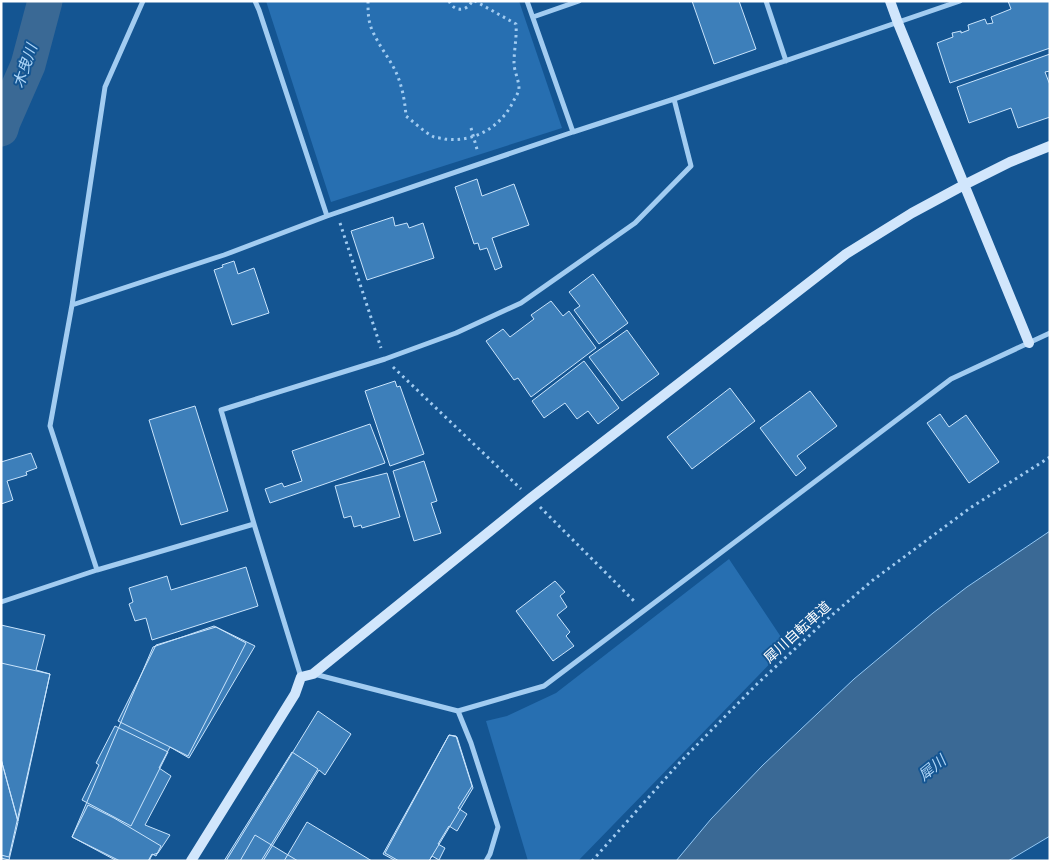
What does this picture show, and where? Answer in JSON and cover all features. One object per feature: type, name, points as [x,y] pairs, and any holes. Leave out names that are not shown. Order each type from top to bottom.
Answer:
[{"type":"street","points":[[97,570],[50,426],[72,305],[105,88],[143,1]]},
{"type":"street","points":[[255,1],[260,10],[327,216]]},
{"type":"street","points":[[527,1],[573,132]]},
{"type":"street","points":[[533,17],[579,1]]},
{"type":"street","points":[[766,1],[786,61]]},
{"type":"street","points":[[890,1],[1029,343]]},
{"type":"street","points":[[72,305],[224,254],[327,216],[960,1]]},
{"type":"street","points":[[191,861],[295,694],[302,677],[254,524],[221,410],[385,359],[456,333],[521,303],[634,223],[691,166],[674,99]]},
{"type":"street","points":[[302,677],[313,674],[531,498],[846,254],[912,213],[964,185],[1010,162],[1050,146]]},
{"type":"street","points":[[313,674],[458,711],[544,686],[951,379],[1050,333]]},
{"type":"street","points":[[1,602],[97,570],[254,524]]},
{"type":"street","points":[[458,711],[471,743],[498,827],[486,861]]},
{"type":"path","points":[[368,1],[368,16],[373,32],[398,77],[404,97],[406,116],[435,138],[454,140],[474,137],[486,132],[511,107],[519,90],[514,65],[517,34],[516,24],[474,1],[469,7],[461,10],[454,8],[448,1]]},
{"type":"path","points":[[471,128],[481,164]]},
{"type":"path","points":[[337,213],[385,359],[531,498],[643,611]]},
{"type":"path","name":"犀川自転車道","points":[[592,861],[680,761],[756,685],[825,621],[873,580],[962,514],[1050,456]]},
{"type":"shaded area","points":[[266,1],[519,1],[562,128],[331,202]]},
{"type":"shaded area","points":[[729,559],[787,646],[578,861],[528,861],[486,721],[507,716],[556,693]]},
{"type":"water","name":"犀川","points":[[1050,531],[1050,836],[1008,861],[676,861],[711,819],[763,765],[854,679],[967,587]]},
{"type":"building","points":[[692,1],[739,1],[756,49],[714,64]]},
{"type":"building","points":[[1008,1],[1050,1],[1050,48],[950,83],[937,43],[953,37],[952,33],[961,31],[961,33],[969,30],[968,25],[985,19],[987,24],[993,23],[991,17],[1011,9]]},
{"type":"building","points":[[1050,54],[1050,71],[1045,72],[1050,85],[1050,117],[1018,128],[1011,108],[969,123],[957,87]]},
{"type":"building","points":[[477,179],[482,196],[514,184],[529,225],[492,238],[502,267],[495,270],[487,248],[480,250],[478,243],[474,244],[455,187]]},
{"type":"building","points":[[393,217],[395,226],[407,223],[409,228],[423,223],[434,258],[367,280],[351,231]]},
{"type":"building","points":[[234,261],[238,274],[254,268],[269,313],[232,325],[214,270]]},
{"type":"building","points":[[593,274],[628,323],[599,344],[574,310],[580,306],[569,292]]},
{"type":"building","points":[[551,301],[563,316],[569,311],[596,348],[531,397],[518,378],[514,380],[486,341],[503,329],[510,337],[534,319],[531,315]]},
{"type":"building","points":[[627,330],[659,374],[622,401],[589,357]]},
{"type":"building","points":[[584,361],[619,408],[598,424],[588,411],[577,419],[565,403],[544,418],[532,401]]},
{"type":"building","points":[[395,381],[397,387],[400,386],[424,454],[390,466],[365,391]]},
{"type":"building","points":[[730,388],[755,421],[692,469],[667,437]]},
{"type":"building","points":[[810,391],[837,426],[797,456],[806,468],[796,476],[760,428]]},
{"type":"building","points":[[195,406],[228,511],[181,525],[149,420]]},
{"type":"building","points":[[940,414],[949,427],[966,415],[999,462],[969,483],[927,423]]},
{"type":"building","points":[[370,424],[385,463],[270,503],[265,489],[282,483],[284,487],[302,481],[292,451]]},
{"type":"building","points":[[31,453],[37,468],[26,472],[27,475],[7,481],[13,500],[1,504],[1,462]]},
{"type":"building","points":[[424,461],[437,501],[431,503],[441,533],[414,541],[393,471]]},
{"type":"building","points":[[387,473],[400,517],[362,528],[361,525],[354,527],[351,516],[344,518],[335,486]]},
{"type":"building","points":[[246,567],[258,606],[152,640],[146,618],[135,621],[129,604],[133,602],[129,588],[167,576],[171,590]]},
{"type":"building","points":[[555,581],[565,592],[560,596],[567,607],[557,615],[570,632],[566,636],[574,646],[553,661],[516,611]]},
{"type":"building","points":[[1,625],[45,635],[36,670],[50,674],[9,857],[1,855]]},
{"type":"building","points":[[214,626],[255,646],[189,758],[170,747],[159,768],[171,776],[145,825],[170,835],[158,853],[152,855],[149,861],[117,861],[72,837],[153,647]]},
{"type":"building","points":[[216,627],[246,643],[188,756],[118,721],[156,645]]},
{"type":"building","points":[[1,663],[50,674],[18,821],[1,759]]},
{"type":"building","points":[[318,711],[351,734],[325,775],[319,770],[263,861],[226,861]]},
{"type":"building","points":[[115,726],[168,752],[131,826],[82,800],[99,765],[96,763]]},
{"type":"building","points":[[449,735],[457,737],[473,788],[429,861],[396,861],[383,854]]},
{"type":"building","points":[[449,735],[456,736],[472,786],[458,808],[467,814],[457,831],[449,826],[438,844],[445,848],[439,860],[432,856],[429,861],[399,861],[385,853]]},
{"type":"building","points":[[292,752],[318,769],[261,861],[224,861]]},
{"type":"building","points":[[1,759],[18,822],[9,860],[1,858]]},
{"type":"building","points":[[88,805],[161,846],[156,856],[152,854],[148,861],[120,861],[72,837]]},
{"type":"building","points":[[307,822],[372,861],[284,861]]},
{"type":"building","points":[[255,835],[298,861],[240,861]]},
{"type":"waterway","name":"木曳川","points":[[1,129],[28,65],[45,1]]}]
